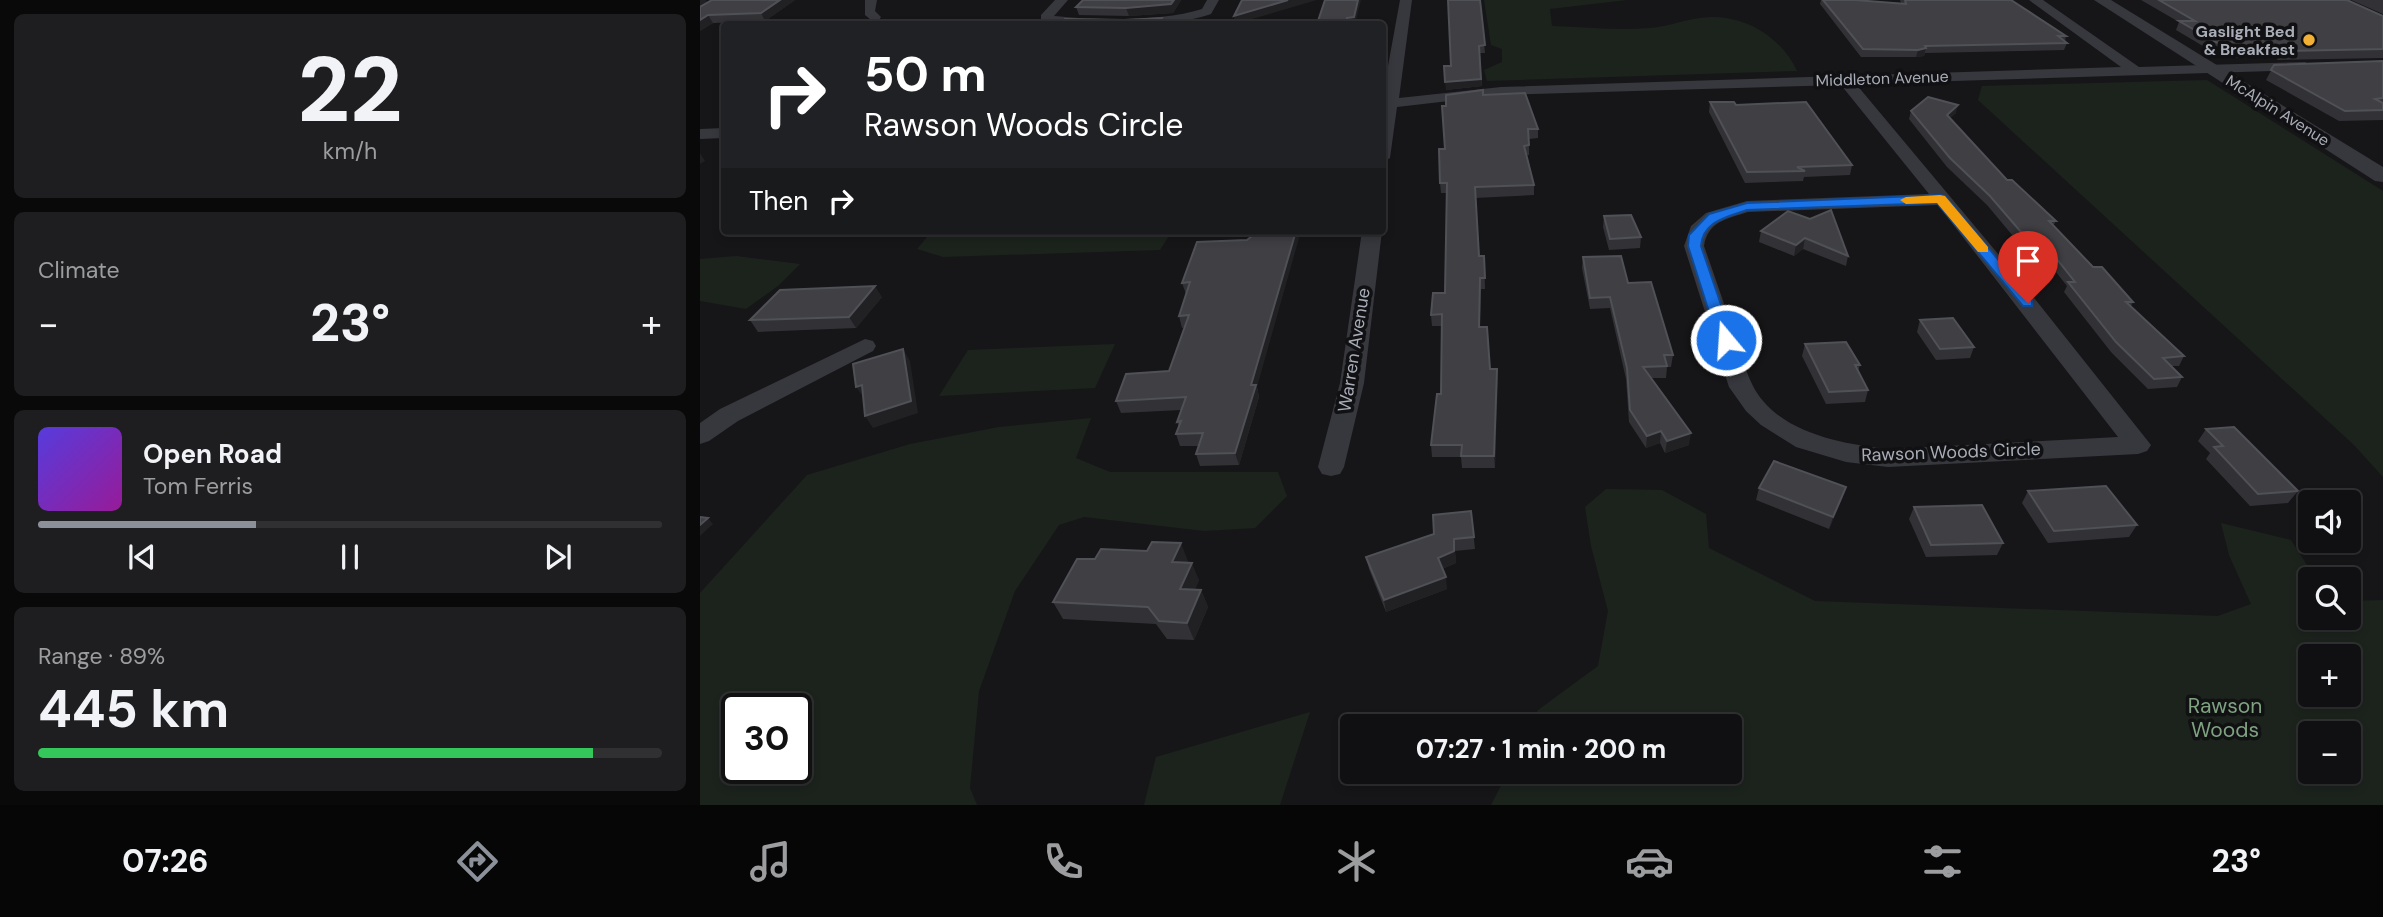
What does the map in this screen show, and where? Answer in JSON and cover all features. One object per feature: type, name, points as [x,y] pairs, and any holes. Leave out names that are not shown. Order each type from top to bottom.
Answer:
[{"type":"street","points":[[872,0],[868,7],[875,18]]},
{"type":"street","points":[[1062,0],[1045,18],[1089,21]]},
{"type":"street","points":[[1122,21],[1192,17],[1207,11],[1213,0]]},
{"type":"street","points":[[1387,104],[1406,0]]},
{"type":"street","points":[[2035,0],[2135,71]]},
{"type":"street","name":"McAlpin Avenue","points":[[2101,0],[2383,176]]},
{"type":"street","name":"Middleton Avenue","points":[[1387,104],[1501,91],[2319,66]]},
{"type":"street","points":[[1844,79],[1940,199]]},
{"type":"street","points":[[700,134],[721,133]]},
{"type":"street","name":"Rawson Woods Circle","points":[[1940,199],[2012,283],[2138,445],[1888,458],[1856,456],[1795,438],[1765,416],[1749,399],[1741,387],[1694,246],[1701,226],[1713,217],[1747,207],[1940,199]]},
{"type":"street","name":"Warren Avenue","points":[[1331,467],[1352,383],[1371,235]]},
{"type":"street","points":[[700,435],[729,415],[865,346]]},
{"type":"green space","points":[[1484,0],[1627,0],[1550,9],[1552,26],[1639,29],[1699,18],[1728,18],[1753,26],[1764,33],[1783,50],[1797,71],[1487,81],[1484,70],[1502,62],[1502,49],[1491,45]]},
{"type":"green space","points":[[2207,80],[2383,191],[2383,477],[2354,445],[1978,100],[1982,86]]},
{"type":"green space","points":[[929,235],[1169,235],[1160,250],[943,257],[917,249]]},
{"type":"green space","points":[[736,256],[800,264],[778,286],[746,309],[700,301],[700,259]]},
{"type":"green space","points":[[1115,344],[1095,388],[939,396],[968,350]]},
{"type":"green space","points":[[1091,418],[1076,458],[1110,472],[1278,472],[1287,496],[1255,528],[1204,531],[1084,517],[1059,525],[1015,591],[979,691],[970,788],[977,805],[700,805],[700,593],[807,475],[910,444],[999,427]]},
{"type":"green space","name":"Rawson Woods","points":[[1606,489],[1662,490],[1706,514],[1709,548],[1815,601],[2218,616],[2251,604],[2229,555],[2221,523],[2291,540],[2308,567],[2298,567],[2298,630],[2361,630],[2361,601],[2383,600],[2383,805],[1491,805],[1502,784],[1742,784],[1742,714],[1536,714],[1598,666],[1608,611],[1591,546],[1585,507]]},
{"type":"green space","points":[[1310,712],[1280,805],[1144,805],[1156,757]]},
{"type":"building","points":[[712,0],[780,0],[761,13],[708,15],[700,20],[700,7]]},
{"type":"building","points":[[1083,0],[1174,0],[1171,4],[1126,8],[1076,7]]},
{"type":"building","points":[[1242,0],[1288,0],[1234,16]]},
{"type":"building","points":[[1325,0],[1358,0],[1354,17],[1347,18],[1346,21],[1318,21]]},
{"type":"building","points":[[1448,0],[1480,0],[1485,45],[1479,46],[1481,79],[1445,82],[1444,66],[1451,66]]},
{"type":"building","points":[[1823,0],[1906,4],[1905,0],[2011,0],[2066,36],[2058,36],[2067,43],[1925,46],[1926,48],[1918,50],[1863,49]]},
{"type":"building","points":[[2159,0],[2347,0],[2383,16],[2383,49],[2228,49],[2179,21],[2195,21]]},
{"type":"building","points":[[1162,18],[1160,21],[1063,21],[1065,19]]},
{"type":"building","points":[[2383,61],[2383,98],[2375,99],[2383,103],[2383,110],[2345,111],[2271,70],[2274,65]]},
{"type":"building","points":[[1483,90],[1483,95],[1525,93],[1538,129],[1528,129],[1529,145],[1524,146],[1534,185],[1475,187],[1479,256],[1484,256],[1485,278],[1480,278],[1479,327],[1487,327],[1490,369],[1497,369],[1494,456],[1461,456],[1462,445],[1431,445],[1437,394],[1441,394],[1442,314],[1431,315],[1433,293],[1445,293],[1447,183],[1440,183],[1439,149],[1445,149],[1442,106],[1446,106],[1446,95]]},
{"type":"building","points":[[1928,97],[1958,105],[1947,115],[2007,180],[2012,180],[2056,221],[2049,221],[2093,267],[2102,267],[2133,302],[2126,302],[2184,356],[2163,358],[2182,377],[2154,379],[2116,342],[2068,282],[2075,282],[2041,239],[2027,239],[1990,196],[1950,158],[1911,111]]},
{"type":"building","points":[[1710,102],[1734,102],[1736,105],[1806,102],[1852,165],[1797,167],[1805,171],[1747,172]]},
{"type":"building","points":[[1831,210],[1848,256],[1805,238],[1796,245],[1761,231],[1788,211],[1810,219]]},
{"type":"building","points":[[1631,215],[1641,237],[1610,239],[1604,216]]},
{"type":"building","points":[[1295,235],[1251,385],[1256,385],[1235,453],[1196,454],[1203,433],[1176,434],[1181,421],[1177,422],[1186,397],[1116,401],[1126,374],[1169,371],[1189,315],[1179,316],[1190,282],[1182,283],[1197,242],[1247,240],[1252,236]]},
{"type":"building","points":[[1621,256],[1628,283],[1651,282],[1673,355],[1664,355],[1667,366],[1643,367],[1691,433],[1667,441],[1661,431],[1647,436],[1630,410],[1627,368],[1610,297],[1590,298],[1583,257]]},
{"type":"building","points":[[875,286],[849,317],[750,320],[780,290]]},
{"type":"building","points":[[1953,318],[1974,347],[1940,349],[1920,320]]},
{"type":"building","points":[[1846,342],[1860,365],[1855,365],[1868,390],[1829,392],[1805,344]]},
{"type":"building","points":[[903,349],[911,401],[865,416],[862,385],[856,387],[853,364]]},
{"type":"building","points":[[2234,427],[2298,491],[2258,494],[2214,447],[2223,446],[2206,429]]},
{"type":"building","points":[[1774,461],[1846,487],[1833,517],[1759,488]]},
{"type":"building","points":[[2106,486],[2137,525],[2054,531],[2028,491]]},
{"type":"building","points":[[1982,505],[2003,543],[1931,545],[1914,507]]},
{"type":"building","points":[[1471,511],[1474,537],[1454,539],[1454,551],[1438,558],[1446,577],[1384,600],[1366,557],[1434,534],[1433,515]]},
{"type":"building","points":[[700,517],[708,518],[700,525]]},
{"type":"building","points":[[1152,542],[1181,543],[1172,562],[1192,563],[1180,589],[1201,590],[1187,623],[1159,621],[1148,607],[1053,602],[1077,559],[1095,559],[1101,549],[1147,551]]},
{"type":"slow traffic","points":[[1906,200],[1940,199],[1983,249]]},
{"type":"place","name":"Gaslight Bed & Breakfast","points":[[2309,40]]},
{"type":"route","points":[[1726,340],[1694,246],[1701,226],[1713,217],[1747,207],[1940,199],[2028,303]]}]
